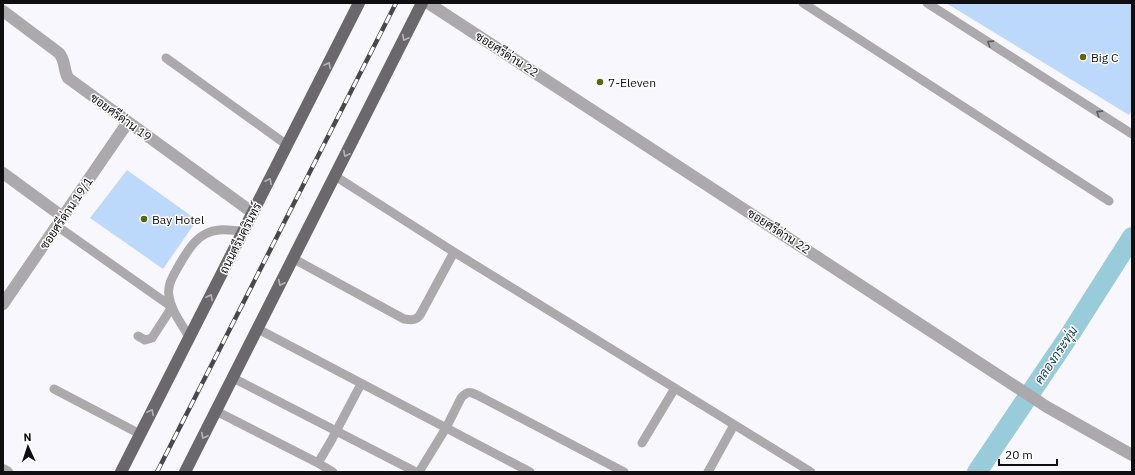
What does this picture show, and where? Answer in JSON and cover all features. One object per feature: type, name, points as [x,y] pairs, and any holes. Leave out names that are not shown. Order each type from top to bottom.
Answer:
[{"type":"main road","name":"ถนนศรีนครินทร์","points":[[120,472],[359,3]]},
{"type":"main road","points":[[185,472],[294,259],[422,3]]},
{"type":"street","name":"ซอยศรีด่าน 22","points":[[428,3],[1047,407],[1132,455]]},
{"type":"street","name":"ซอยศรีด่าน 19","points":[[3,11],[59,54],[64,60],[64,70],[68,78],[252,213]]},
{"type":"street","name":"ซอยศรีด่าน 19/1","points":[[3,304],[128,122]]},
{"type":"street","points":[[3,173],[60,222]]},
{"type":"street","points":[[3,470],[7,472]]},
{"type":"lane","points":[[803,3],[1109,201]]},
{"type":"lane","points":[[927,3],[1132,134]]},
{"type":"lane","points":[[166,58],[287,144]]},
{"type":"lane","points":[[335,176],[454,252],[811,472]]},
{"type":"lane","points":[[60,222],[172,307]]},
{"type":"lane","points":[[189,337],[172,307],[169,295],[170,284],[188,250],[196,239],[219,230],[244,231]]},
{"type":"lane","points":[[294,259],[404,318],[413,320],[418,318],[420,315],[454,252]]},
{"type":"lane","points":[[138,336],[145,340],[152,338],[172,307]]},
{"type":"lane","points":[[258,329],[530,472]]},
{"type":"lane","points":[[233,378],[417,472],[446,428],[461,398],[468,392],[472,392],[624,472]]},
{"type":"lane","points":[[318,463],[361,384]]},
{"type":"lane","points":[[642,444],[675,388]]},
{"type":"lane","points":[[54,389],[140,434]]},
{"type":"lane","points":[[216,411],[333,472]]},
{"type":"lane","points":[[708,472],[734,425]]},
{"type":"building","name":"Big C","points":[[946,3],[1132,3],[1132,111],[1129,115]]},
{"type":"building","name":"Bay Hotel","points":[[127,170],[197,220],[163,269],[90,218]]},
{"type":"waterway","name":"คลองกระทุ่ม","points":[[977,472],[1069,336],[1132,237]]},
{"type":"railway","points":[[157,472],[396,3]]},
{"type":"place","name":"Big C","points":[[1083,57]]},
{"type":"place","name":"7-Eleven","points":[[600,82]]},
{"type":"place","name":"Bay Hotel","points":[[144,219]]}]
